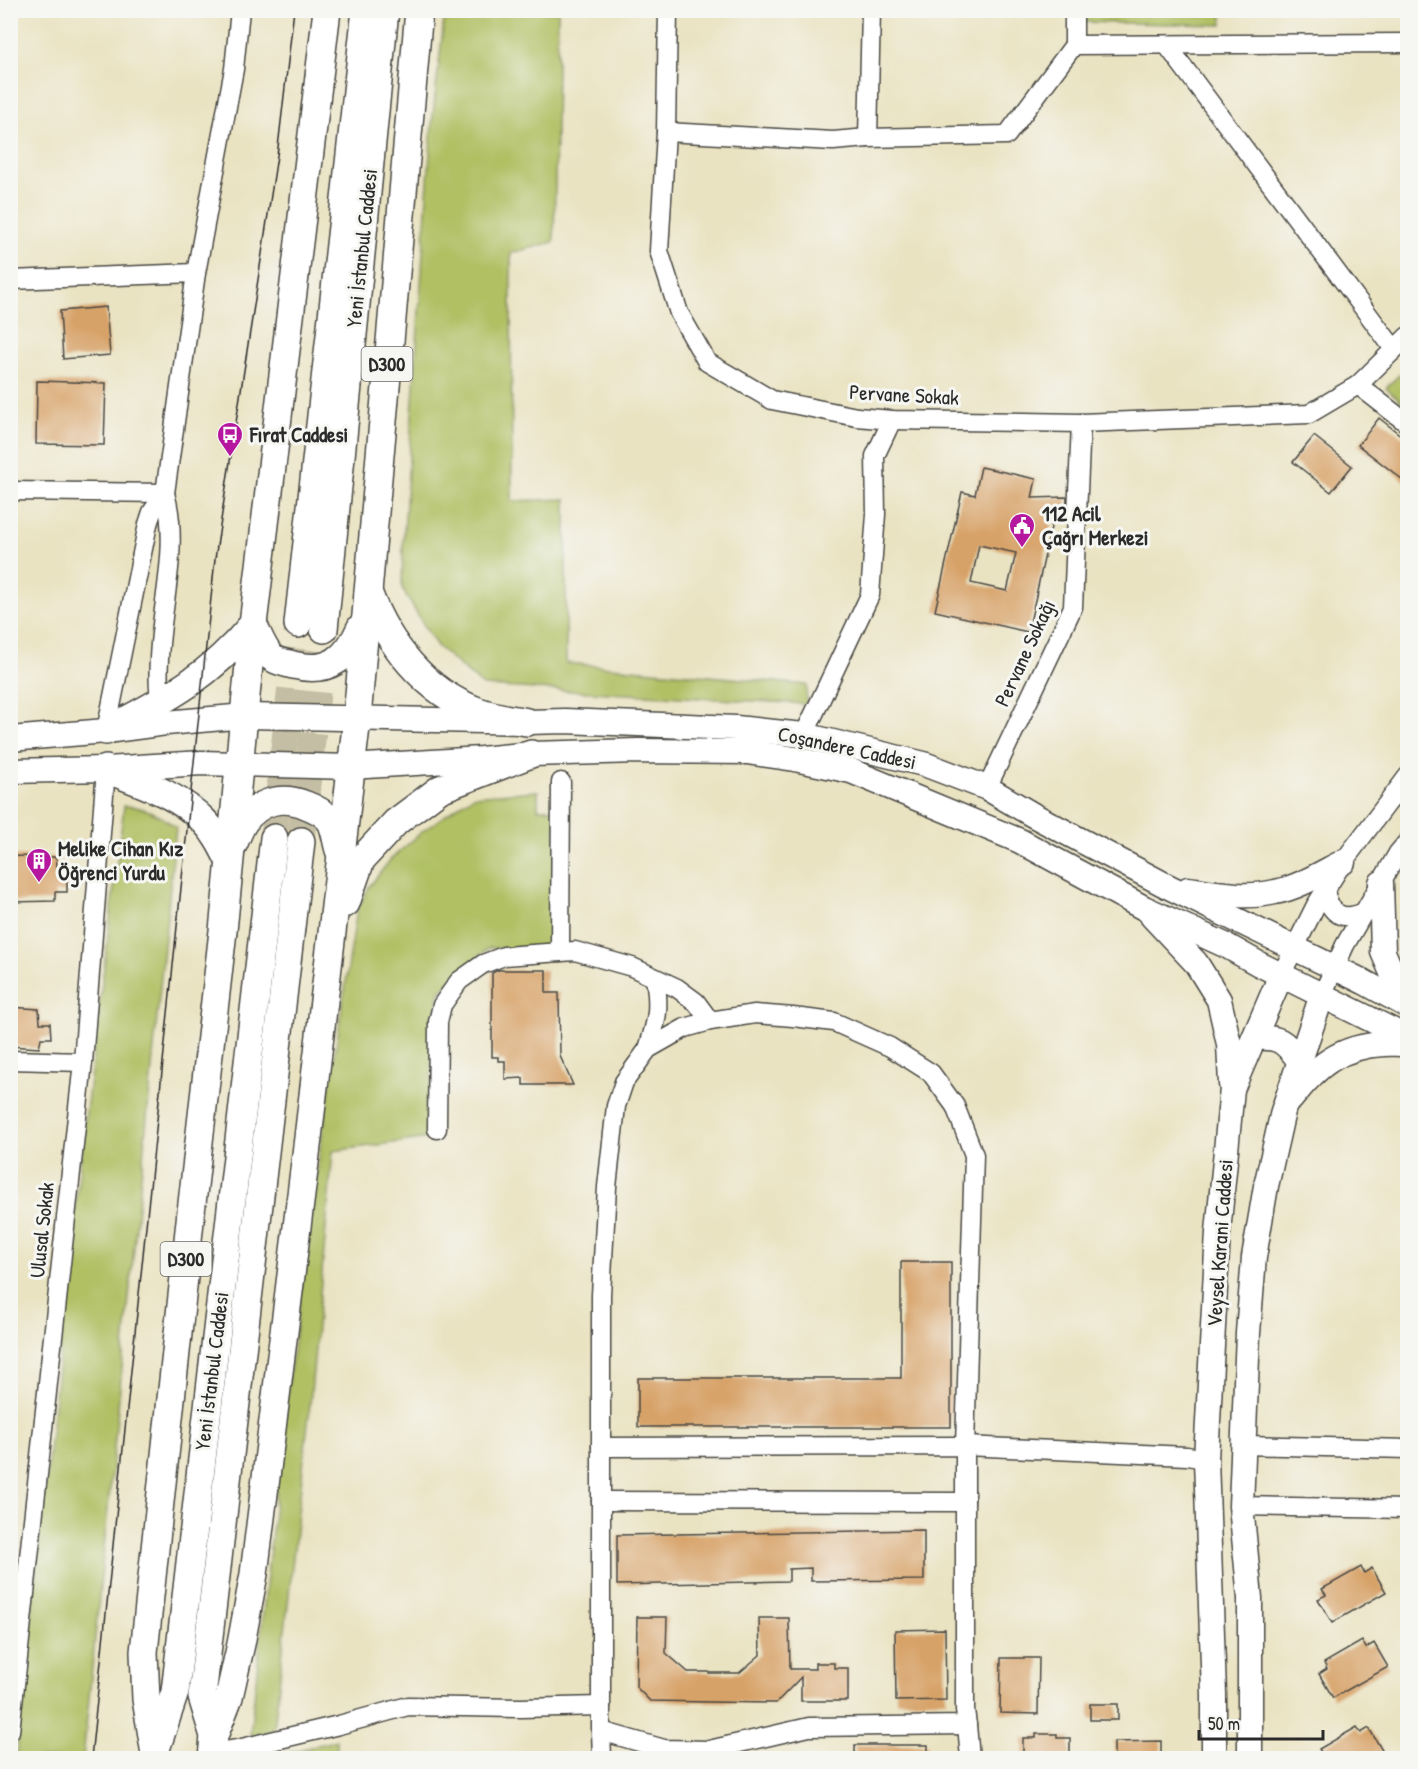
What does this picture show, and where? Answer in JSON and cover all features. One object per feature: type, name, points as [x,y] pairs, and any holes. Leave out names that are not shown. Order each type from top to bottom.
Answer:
[{"type":"highway","name":"D300","points":[[154,1756],[146,1699],[144,1652],[223,930],[253,624],[327,10]]},
{"type":"highway","name":"Yeni İstanbul Caddesi","points":[[298,624],[366,10]]},
{"type":"highway","name":"Yeni İstanbul Caddesi","points":[[324,629],[385,10]]},
{"type":"highway","name":"D300","points":[[213,1749],[229,1696],[254,1574],[331,944],[357,718],[418,10]]},
{"type":"highway","points":[[367,591],[375,611],[396,646],[432,686],[479,712],[527,722]]},
{"type":"highway","points":[[106,731],[163,712],[236,645],[253,624],[272,657],[289,664],[314,668],[327,667],[345,653],[354,641],[364,619]]},
{"type":"highway","points":[[331,944],[361,860],[396,822],[440,789],[531,754]]},
{"type":"highway","points":[[106,769],[165,794],[189,808],[207,825],[229,856]]},
{"type":"highway","points":[[229,856],[244,823],[256,809],[269,801],[285,800],[300,802],[316,809],[330,820],[340,857]]},
{"type":"highway","name":"Yeni İstanbul Caddesi","points":[[154,1756],[175,1692],[274,838]]},
{"type":"highway","name":"Yeni İstanbul Caddesi","points":[[213,1749],[202,1696],[301,841]]},
{"type":"main road","points":[[163,712],[245,716]]},
{"type":"main road","name":"Coşandere Caddesi","points":[[245,716],[565,722],[736,728],[804,735],[924,764],[987,788],[1167,886],[1407,1006]]},
{"type":"main road","points":[[10,739],[106,731]]},
{"type":"main road","name":"Coşandere Caddesi","points":[[239,765],[350,767],[531,754],[638,751],[747,752],[851,771],[1020,841],[1144,908],[1227,946],[1407,1038]]},
{"type":"main road","points":[[10,771],[106,769],[202,763],[239,765]]},
{"type":"main road","points":[[1167,886],[1232,896],[1276,892],[1306,881],[1343,862]]},
{"type":"main road","points":[[1381,883],[1383,952],[1395,980],[1407,998]]},
{"type":"main road","points":[[1144,908],[1196,963],[1219,1000],[1229,1044],[1232,1089]]},
{"type":"main road","name":"Veysel Karani Caddesi","points":[[1214,1758],[1206,1459],[1218,1232],[1232,1089],[1281,975]]},
{"type":"main road","name":"Veysel Karani Caddesi","points":[[1250,1758],[1250,1598],[1241,1506],[1254,1257],[1266,1186],[1283,1111],[1322,995]]},
{"type":"main road","points":[[1254,1038],[1273,1037],[1280,1040],[1299,1060]]},
{"type":"main road","points":[[1283,1111],[1301,1086],[1320,1066],[1339,1054],[1366,1045],[1407,1045]]},
{"type":"street","points":[[163,712],[159,689],[159,645],[171,527],[171,512],[165,493],[196,273],[234,69],[240,10]]},
{"type":"street","name":"Pervane Sokak","points":[[668,10],[666,132],[659,250],[679,313],[707,363],[772,400],[857,417],[892,420],[1081,423],[1309,414],[1358,385],[1407,336]]},
{"type":"street","points":[[868,138],[871,10]]},
{"type":"street","points":[[666,132],[833,141],[1007,135],[1074,45],[1074,10]]},
{"type":"street","points":[[1074,45],[1407,43]]},
{"type":"street","points":[[1167,45],[1394,349]]},
{"type":"street","points":[[10,280],[196,273]]},
{"type":"street","points":[[1358,385],[1407,424]]},
{"type":"street","points":[[804,735],[870,595],[876,514],[875,456],[892,420]]},
{"type":"street","name":"Pervane Sokağı","points":[[987,788],[1073,607],[1081,423]]},
{"type":"street","points":[[10,491],[165,493]]},
{"type":"street","points":[[106,731],[142,547],[152,512],[165,493]]},
{"type":"street","name":"Ulusal Sokak","points":[[10,1731],[83,1062],[106,769]]},
{"type":"street","name":"Veysel Karani Caddesi","points":[[1281,975],[1325,891],[1343,862],[1407,776]]},
{"type":"street","points":[[560,952],[561,782]]},
{"type":"street","points":[[1322,995],[1345,945],[1407,841]]},
{"type":"street","points":[[1325,891],[1327,901],[1338,915],[1356,916],[1364,912]]},
{"type":"street","points":[[437,1129],[438,1022],[442,1005],[459,981],[483,964],[504,956],[575,951],[593,955],[632,967],[677,988],[696,1002],[710,1021]]},
{"type":"street","points":[[648,1049],[656,1024],[659,1000],[655,978]]},
{"type":"street","points":[[602,1758],[600,1731],[601,1295],[607,1188],[616,1106],[624,1082],[648,1049],[685,1028],[710,1021],[754,1014],[834,1022],[890,1047],[931,1072],[955,1106],[974,1155],[965,1446],[965,1710],[970,1758]]},
{"type":"street","points":[[10,1060],[83,1062]]},
{"type":"street","points":[[1243,1445],[1407,1449]]},
{"type":"street","points":[[601,1447],[965,1446],[1188,1456],[1206,1459]]},
{"type":"street","points":[[601,1501],[965,1502]]},
{"type":"street","points":[[1241,1506],[1407,1509]]},
{"type":"street","points":[[213,1749],[242,1748],[408,1706],[521,1708],[600,1706]]},
{"type":"street","points":[[600,1731],[664,1749],[709,1750],[809,1727],[967,1725]]},
{"type":"green space","points":[[445,11],[558,11],[554,242],[511,253],[512,501],[566,499],[566,663],[807,685],[806,704],[483,686],[437,646],[402,588],[432,123]]},
{"type":"green space","points":[[1079,11],[1222,11],[1222,25],[1079,22]]},
{"type":"green space","points":[[1407,367],[1407,406],[1386,388]]},
{"type":"green space","points":[[538,791],[538,809],[556,809],[555,951],[489,948],[440,991],[434,1018],[429,1138],[333,1151],[310,1404],[274,1730],[250,1736],[285,1408],[321,1143],[357,910],[369,887],[391,859],[424,830],[473,796]]},
{"type":"green space","points":[[124,806],[152,812],[176,827],[83,1758],[16,1758],[84,1128]]},
{"type":"green space","points":[[337,1740],[337,1758],[269,1758]]},
{"type":"building","points":[[106,307],[110,355],[63,359],[60,311]]},
{"type":"building","points":[[37,381],[106,383],[104,445],[36,444]]},
{"type":"building","points":[[1379,418],[1407,440],[1407,483],[1358,445]]},
{"type":"building","points":[[1314,436],[1352,466],[1331,492],[1293,462]]},
{"type":"building","name":"112 Acil Çağrı Merkezi","points":[[981,467],[1036,479],[1032,498],[1067,497],[1066,518],[1053,518],[1028,632],[935,611],[962,492],[975,495]],"holes":[[[979,545],[1016,553],[1007,591],[971,583]]]},
{"type":"building","name":"Melike Cihan Kız Öğrenci Yurdu","points":[[10,856],[56,857],[58,876],[67,877],[67,892],[55,892],[55,901],[10,902]]},
{"type":"building","points":[[498,970],[546,970],[546,993],[559,993],[560,1056],[573,1085],[523,1085],[523,1078],[505,1079],[505,1061],[498,1061],[498,1057],[492,1057],[492,973]]},
{"type":"building","points":[[10,1007],[39,1009],[40,1023],[50,1023],[51,1038],[41,1038],[39,1048],[10,1046]]},
{"type":"building","points":[[901,1262],[951,1262],[951,1427],[638,1427],[638,1378],[901,1378]]},
{"type":"building","points":[[924,1530],[924,1580],[811,1581],[811,1568],[789,1569],[789,1581],[617,1585],[617,1535]]},
{"type":"building","points":[[1361,1567],[1364,1573],[1372,1568],[1386,1592],[1332,1623],[1318,1599],[1326,1595],[1322,1589]]},
{"type":"building","points":[[637,1617],[667,1617],[666,1653],[688,1672],[709,1673],[739,1673],[760,1655],[759,1618],[789,1618],[790,1669],[815,1669],[815,1663],[834,1663],[834,1668],[848,1668],[848,1701],[801,1701],[801,1677],[776,1703],[650,1701],[636,1687]]},
{"type":"building","points":[[945,1629],[946,1700],[896,1701],[895,1630]]},
{"type":"building","points":[[1362,1641],[1366,1648],[1374,1643],[1388,1667],[1333,1698],[1319,1674],[1327,1669],[1324,1663]]},
{"type":"building","points":[[1001,1658],[1039,1658],[1038,1714],[1000,1713]]},
{"type":"building","points":[[1090,1704],[1118,1704],[1118,1720],[1090,1720]]},
{"type":"building","points":[[1357,1727],[1361,1733],[1369,1728],[1383,1752],[1372,1758],[1325,1758],[1319,1749]]},
{"type":"building","points":[[1036,1734],[1057,1734],[1057,1738],[1070,1738],[1070,1758],[1023,1758],[1023,1738],[1036,1738]]},
{"type":"building","points":[[1161,1741],[1161,1758],[1114,1758],[1114,1742]]},
{"type":"building","points":[[855,1745],[928,1745],[928,1758],[855,1758]]},
{"type":"tunnel","points":[[274,838],[298,624]]},
{"type":"tunnel","points":[[301,841],[324,629]]},
{"type":"tram line","points":[[91,1758],[215,559],[277,156],[294,10]]},
{"type":"place","name":"Fırat Caddesi","points":[[230,458]]},
{"type":"place","name":"112 Acil Çağrı Merkezi","points":[[1022,549]]},
{"type":"place","name":"Melike Cihan Kız Öğrenci Yurdu","points":[[39,884]]}]
